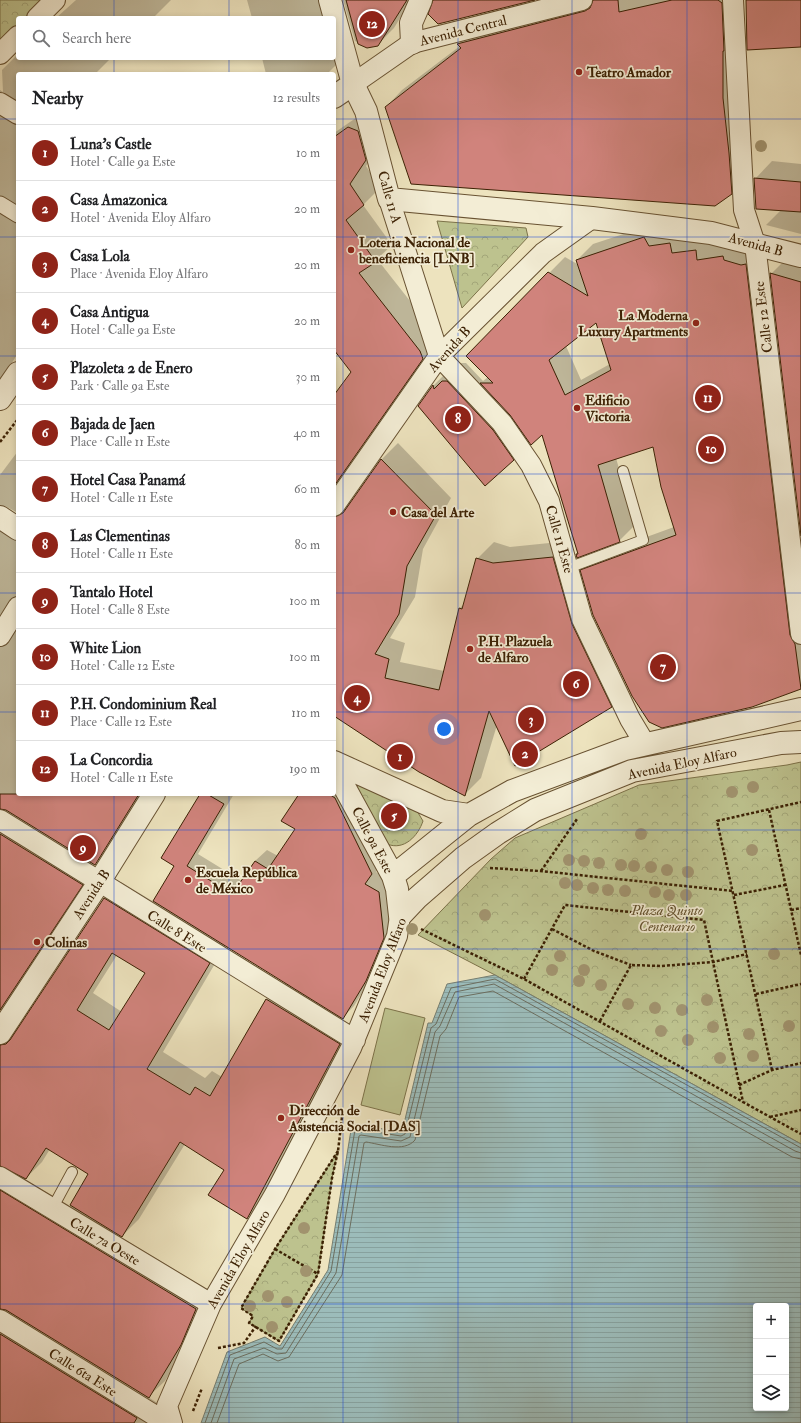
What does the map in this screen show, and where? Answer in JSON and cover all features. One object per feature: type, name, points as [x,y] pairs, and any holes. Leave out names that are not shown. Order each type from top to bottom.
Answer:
[{"type":"street","points":[[39,16],[55,0]]},
{"type":"street","points":[[330,0],[334,16]]},
{"type":"street","points":[[412,43],[411,23],[421,0]]},
{"type":"street","name":"Avenida Central","points":[[336,96],[412,43],[582,0]]},
{"type":"street","name":"Calle 12 Este","points":[[733,0],[744,210],[754,244],[801,634]]},
{"type":"street","points":[[336,22],[353,84]]},
{"type":"street","points":[[0,54],[16,38]]},
{"type":"street","name":"Calle 11 A","points":[[353,84],[366,111],[389,199],[439,356]]},
{"type":"street","points":[[0,103],[16,113]]},
{"type":"street","name":"Avenida B","points":[[389,199],[592,218],[711,233],[801,256]]},
{"type":"street","points":[[0,204],[16,214]]},
{"type":"street","name":"Avenida B","points":[[336,503],[439,356],[543,253],[592,218]]},
{"type":"street","name":"Calle 11 Este","points":[[439,356],[502,423],[531,465],[549,501],[582,619],[630,719],[645,744]]},
{"type":"street","points":[[0,399],[16,376]]},
{"type":"street","points":[[0,517],[16,528]]},
{"type":"street","points":[[0,636],[16,610]]},
{"type":"street","name":"Avenida Eloy Alfaro","points":[[393,876],[460,822],[512,791],[625,749],[801,710]]},
{"type":"street","name":"Avenida Eloy Alfaro","points":[[172,1423],[167,1406],[211,1304],[275,1194],[355,1040],[397,936],[400,916],[422,893],[464,858],[498,833],[535,810],[632,771],[781,743],[801,742]]},
{"type":"street","points":[[336,763],[442,811],[460,822],[448,842],[450,850],[456,855],[464,858]]},
{"type":"street","name":"Calle 9a Este","points":[[336,772],[393,876],[397,889],[400,916]]},
{"type":"street","name":"Avenida B","points":[[0,1032],[99,882],[153,796]]},
{"type":"street","name":"Calle 8 Este","points":[[0,820],[355,1040]]},
{"type":"street","name":"Calle 7a Oeste","points":[[0,1177],[211,1304]]},
{"type":"street","name":"Calle 6ta Este","points":[[0,1320],[167,1423]]},
{"type":"lane","points":[[568,568],[643,540],[623,471]]},
{"type":"lane","points":[[52,1209],[72,1172]]},
{"type":"path","points":[[0,442],[16,422]]},
{"type":"path","points":[[772,1070],[718,821],[801,802]]},
{"type":"path","points":[[769,810],[801,955]]},
{"type":"path","points":[[540,871],[580,815]]},
{"type":"path","points":[[484,868],[540,871],[733,891]]},
{"type":"path","points":[[734,895],[786,885]]},
{"type":"path","points":[[524,978],[565,906],[704,920],[743,1102]]},
{"type":"path","points":[[791,910],[801,908]]},
{"type":"path","points":[[423,923],[418,928],[524,978],[801,1134]]},
{"type":"path","points":[[552,929],[594,951],[631,965],[661,966],[713,962],[747,954]]},
{"type":"path","points":[[600,1021],[631,965]]},
{"type":"path","points":[[756,994],[801,984]]},
{"type":"path","points":[[739,1085],[772,1070],[801,1063]]},
{"type":"path","points":[[769,1117],[801,1110]]},
{"type":"path","points":[[338,1151],[275,1249],[241,1308],[253,1316],[249,1323],[279,1341],[318,1274],[332,1178],[338,1151],[342,1115]]},
{"type":"path","points":[[275,1249],[318,1274]]},
{"type":"path","points":[[216,1353],[218,1346],[244,1344],[256,1326]]},
{"type":"path","points":[[191,1416],[205,1381]]},
{"type":"green space","points":[[0,0],[46,0],[29,16],[16,16],[16,29],[0,44]]},
{"type":"green space","points":[[437,221],[526,228],[528,237],[462,308]]},
{"type":"green space","name":"Plaza Quinto Centenario","points":[[801,762],[801,1144],[495,975],[418,935],[491,859],[515,838],[639,785]]},
{"type":"green space","points":[[354,783],[360,783],[417,811],[423,821],[414,837],[405,844],[393,846],[387,844]]},
{"type":"green space","points":[[385,1008],[425,1018],[400,1115],[361,1105]]},
{"type":"green space","points":[[338,1151],[332,1178],[318,1274],[279,1341],[249,1323],[253,1316],[241,1308],[275,1249]]},
{"type":"water","points":[[495,975],[801,1144],[801,1423],[201,1423],[227,1352],[265,1337],[280,1346],[328,1270],[352,1124],[402,1132],[428,1023],[432,1023],[447,984]]},
{"type":"building","points":[[346,0],[407,0],[378,46],[367,48],[358,44]]},
{"type":"building","points":[[433,0],[535,0],[438,24],[428,14]]},
{"type":"building","points":[[593,0],[618,0],[619,12],[672,0],[718,0],[722,3],[724,51],[723,98],[732,194],[715,206],[411,184],[385,107],[461,48],[457,44],[585,11],[590,8]]},
{"type":"building","points":[[746,0],[801,0],[801,47],[747,50]]},
{"type":"building","points":[[348,127],[358,131],[366,160],[350,184],[364,205],[346,220],[376,262],[359,273],[420,351],[423,359],[336,483],[336,392],[351,372],[336,353],[336,136]]},
{"type":"building","points":[[754,178],[801,182],[801,212],[756,209]]},
{"type":"building","points":[[644,237],[649,246],[670,243],[672,253],[696,250],[697,260],[723,256],[724,260],[741,265],[746,264],[790,635],[795,644],[801,689],[752,707],[662,728],[649,722],[632,696],[593,615],[580,570],[676,535],[661,487],[653,447],[598,465],[620,542],[577,558],[576,554],[578,554],[542,435],[531,445],[510,415],[480,383],[493,383],[466,356],[548,272],[588,296],[576,260]],"holes":[[[596,323],[611,370],[565,395],[549,360]]]},
{"type":"building","points":[[770,273],[801,282],[801,536]]},
{"type":"building","points":[[442,381],[447,381],[493,430],[514,460],[485,486],[418,406],[433,385],[434,389]]},
{"type":"building","points":[[381,459],[436,515],[407,566],[399,614],[375,654],[389,659],[385,678],[439,690],[459,608],[462,609],[476,558],[493,563],[553,557],[572,624],[612,707],[515,766],[489,711],[465,796],[419,772],[336,717],[336,516],[343,513]]},
{"type":"building","points":[[0,794],[16,794],[16,796],[138,796],[95,865],[6,810],[0,809]]},
{"type":"building","points":[[199,796],[210,796],[224,804],[187,866],[232,894],[255,861],[268,869],[295,829],[281,821],[298,796],[332,796],[335,798],[372,874],[365,884],[379,892],[384,938],[366,981],[343,1019],[153,901],[174,866],[161,858]]},
{"type":"building","points":[[0,834],[83,885],[0,1010]]},
{"type":"building","points":[[104,898],[210,963],[147,1069],[190,1095],[195,1087],[210,1096],[266,999],[340,1044],[247,1219],[208,1195],[224,1170],[180,1142],[122,1237],[70,1205],[88,1174],[46,1148],[26,1179],[0,1166],[0,1045],[6,1044]],"holes":[[[112,953],[145,973],[109,1030],[77,1010]]]},
{"type":"building","points":[[0,1190],[196,1309],[181,1345],[149,1398],[6,1310],[0,1309]]},
{"type":"building","points":[[0,1334],[137,1418],[134,1423],[0,1423]]},
{"type":"place","name":"La Concordia","points":[[372,24]]},
{"type":"place","name":"Teatro Amador","points":[[579,72]]},
{"type":"place","name":"Loteria Nacional de beneficiencia [LNB]","points":[[351,250]]},
{"type":"place","name":"La Moderna Luxury Apartments","points":[[696,323]]},
{"type":"place","name":"P.H. Condominium Real","points":[[708,398]]},
{"type":"place","name":"Edificio Victoria","points":[[577,408]]},
{"type":"place","name":"Las Clementinas","points":[[458,419]]},
{"type":"place","name":"White Lion","points":[[711,449]]},
{"type":"place","name":"Casa del Arte","points":[[393,512]]},
{"type":"place","name":"P.H. Plazuela de Alfaro","points":[[470,649]]},
{"type":"place","name":"Hotel Casa Panamá","points":[[663,667]]},
{"type":"place","name":"Bajada de Jaen","points":[[576,684]]},
{"type":"place","name":"Casa Antigua","points":[[357,698]]},
{"type":"place","name":"Casa Lola","points":[[531,720]]},
{"type":"place","name":"Casa Amazonica","points":[[525,754]]},
{"type":"place","name":"Luna's Castle","points":[[400,757]]},
{"type":"place","name":"Plazoleta 2 de Enero","points":[[394,816]]},
{"type":"place","name":"Tantalo Hotel","points":[[83,848]]},
{"type":"place","name":"Escuela República de México","points":[[188,880]]},
{"type":"place","name":"Colinas","points":[[37,942]]},
{"type":"place","name":"Dirección de Asistencia Social [DAS]","points":[[281,1118]]}]
